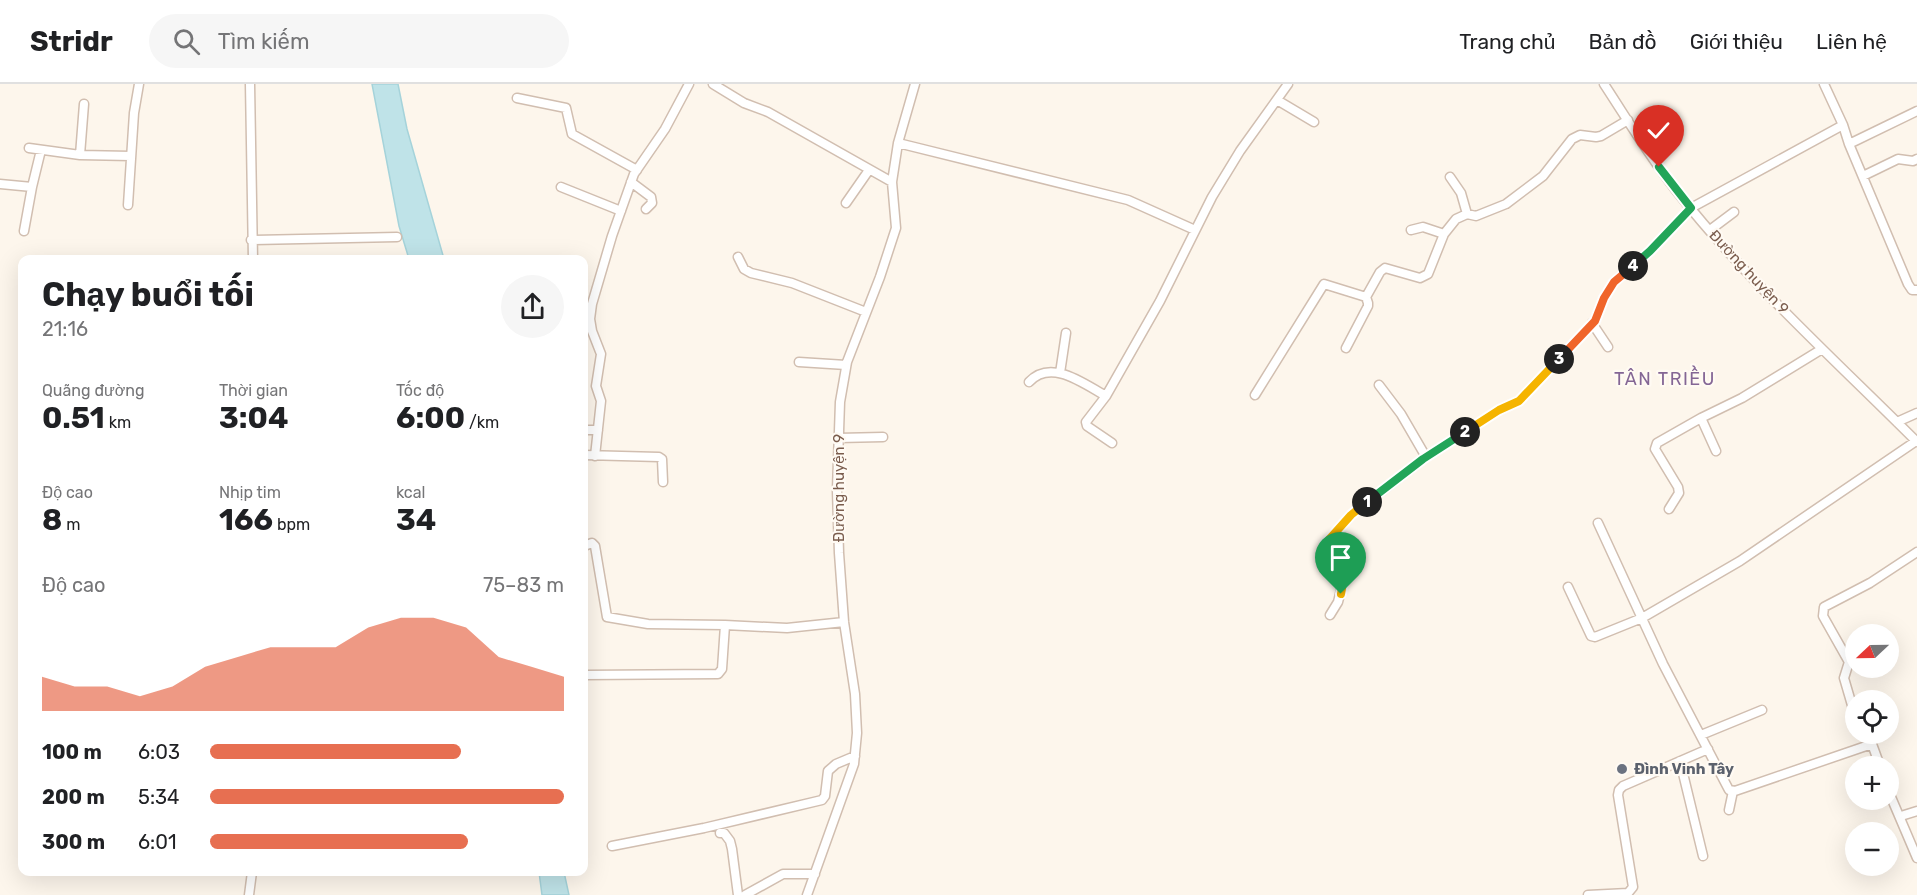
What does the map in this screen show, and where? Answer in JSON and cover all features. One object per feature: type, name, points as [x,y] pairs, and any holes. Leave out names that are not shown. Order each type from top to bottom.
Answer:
[{"type":"street","points":[[128,205],[134,112],[139,84]]},
{"type":"street","points":[[250,84],[252,255]]},
{"type":"street","points":[[595,456],[601,401],[596,386],[601,354],[590,319],[599,279],[631,182],[665,129],[689,84]]},
{"type":"street","points":[[713,84],[744,103],[768,112],[892,182]]},
{"type":"street","name":"Đường huyện 9","points":[[807,895],[832,829],[855,756],[857,733],[855,694],[844,622],[837,490],[840,402],[846,365],[896,228],[892,182],[898,143],[915,84]]},
{"type":"street","points":[[1112,443],[1086,424],[1106,396],[1160,301],[1195,230],[1240,151],[1288,84]]},
{"type":"street","name":"Đường huyện 9","points":[[1604,84],[1671,184],[1738,263],[1917,441]]},
{"type":"street","points":[[1824,84],[1844,125],[1908,284],[1912,290],[1917,290]]},
{"type":"street","points":[[517,98],[566,108],[572,134],[637,170]]},
{"type":"street","points":[[1277,100],[1314,122]]},
{"type":"street","points":[[80,155],[81,119],[84,104]]},
{"type":"street","points":[[1850,144],[1917,111]]},
{"type":"street","points":[[1346,348],[1368,306],[1366,297],[1380,272],[1385,268],[1420,278],[1424,277],[1428,274],[1444,234],[1456,219],[1467,214],[1476,216],[1506,204],[1543,176],[1572,139],[1580,135],[1601,136],[1628,120]]},
{"type":"street","points":[[1329,615],[1338,602],[1346,566],[1325,548],[1327,539],[1351,515],[1426,457],[1499,410],[1519,401],[1592,323],[1614,282],[1650,251],[1691,208],[1844,125]]},
{"type":"street","points":[[898,143],[1128,200],[1195,230]]},
{"type":"street","points":[[29,148],[80,155],[131,156]]},
{"type":"street","points":[[24,231],[41,150]]},
{"type":"street","points":[[1863,176],[1893,161],[1917,159]]},
{"type":"street","points":[[846,203],[869,170]]},
{"type":"street","points":[[1450,177],[1461,193],[1467,214]]},
{"type":"street","points":[[631,182],[651,197],[652,203],[646,209]]},
{"type":"street","points":[[0,184],[32,186]]},
{"type":"street","points":[[561,187],[621,211]]},
{"type":"street","points":[[1710,230],[1734,212]]},
{"type":"street","points":[[1412,230],[1423,227],[1444,234]]},
{"type":"street","points":[[251,240],[397,237]]},
{"type":"street","points":[[738,257],[744,269],[751,273],[792,283],[866,312]]},
{"type":"street","points":[[1255,395],[1323,284],[1366,297]]},
{"type":"street","points":[[1592,323],[1608,347]]},
{"type":"street","points":[[1060,373],[1066,333]]},
{"type":"street","points":[[1669,509],[1677,498],[1678,488],[1654,446],[1701,418],[1742,398],[1822,349]]},
{"type":"street","points":[[799,362],[846,365]]},
{"type":"street","points":[[1029,382],[1040,374],[1060,373],[1106,396]]},
{"type":"street","points":[[1379,385],[1401,414],[1426,457]]},
{"type":"street","points":[[1897,422],[1917,412]]},
{"type":"street","points":[[1701,418],[1716,451]]},
{"type":"street","points":[[588,430],[598,430]]},
{"type":"street","points":[[838,438],[884,437]]},
{"type":"street","points":[[1568,587],[1591,636],[1595,637],[1642,618],[1740,561],[1917,441]]},
{"type":"street","points":[[588,455],[659,457],[662,459],[663,482]]},
{"type":"street","points":[[1598,523],[1663,664],[1728,788],[1733,792]]},
{"type":"street","points":[[588,544],[592,543],[595,546],[607,616],[648,624],[787,628],[844,622]]},
{"type":"street","points":[[1848,690],[1844,678],[1849,662],[1823,616],[1824,607],[1870,583],[1917,552]]},
{"type":"street","points":[[588,675],[717,674],[722,669],[725,626]]},
{"type":"street","points":[[1701,735],[1762,710]]},
{"type":"street","points":[[1733,792],[1872,744],[1876,756]]},
{"type":"street","points":[[1588,895],[1628,893],[1633,887],[1619,790],[1623,786],[1708,749]]},
{"type":"street","points":[[612,846],[704,828],[822,800],[825,796],[828,771],[836,764],[855,756]]},
{"type":"street","points":[[1680,761],[1703,856]]},
{"type":"street","points":[[1729,810],[1733,792]]},
{"type":"street","points":[[1898,810],[1917,858]]},
{"type":"street","points":[[1901,816],[1917,811]]},
{"type":"street","points":[[720,833],[726,835],[730,841],[738,895]]},
{"type":"street","points":[[745,895],[783,874],[815,874]]},
{"type":"street","points":[[249,895],[251,876]]},
{"type":"water","points":[[372,84],[398,84],[407,129],[443,255],[408,255],[399,226]]},
{"type":"water","points":[[540,876],[565,876],[569,895],[542,895]]},
{"type":"place","name":"Đình Vinh Tây","points":[[1622,769]]},
{"type":"district","name":"TÂN TRIỀU","points":[[1665,379]]},
{"type":"route","points":[[1341,594],[1346,566],[1325,548],[1327,539],[1351,515],[1423,459],[1499,410],[1519,401],[1595,321],[1600,306],[1614,282],[1650,251],[1691,208],[1659,167]]}]
